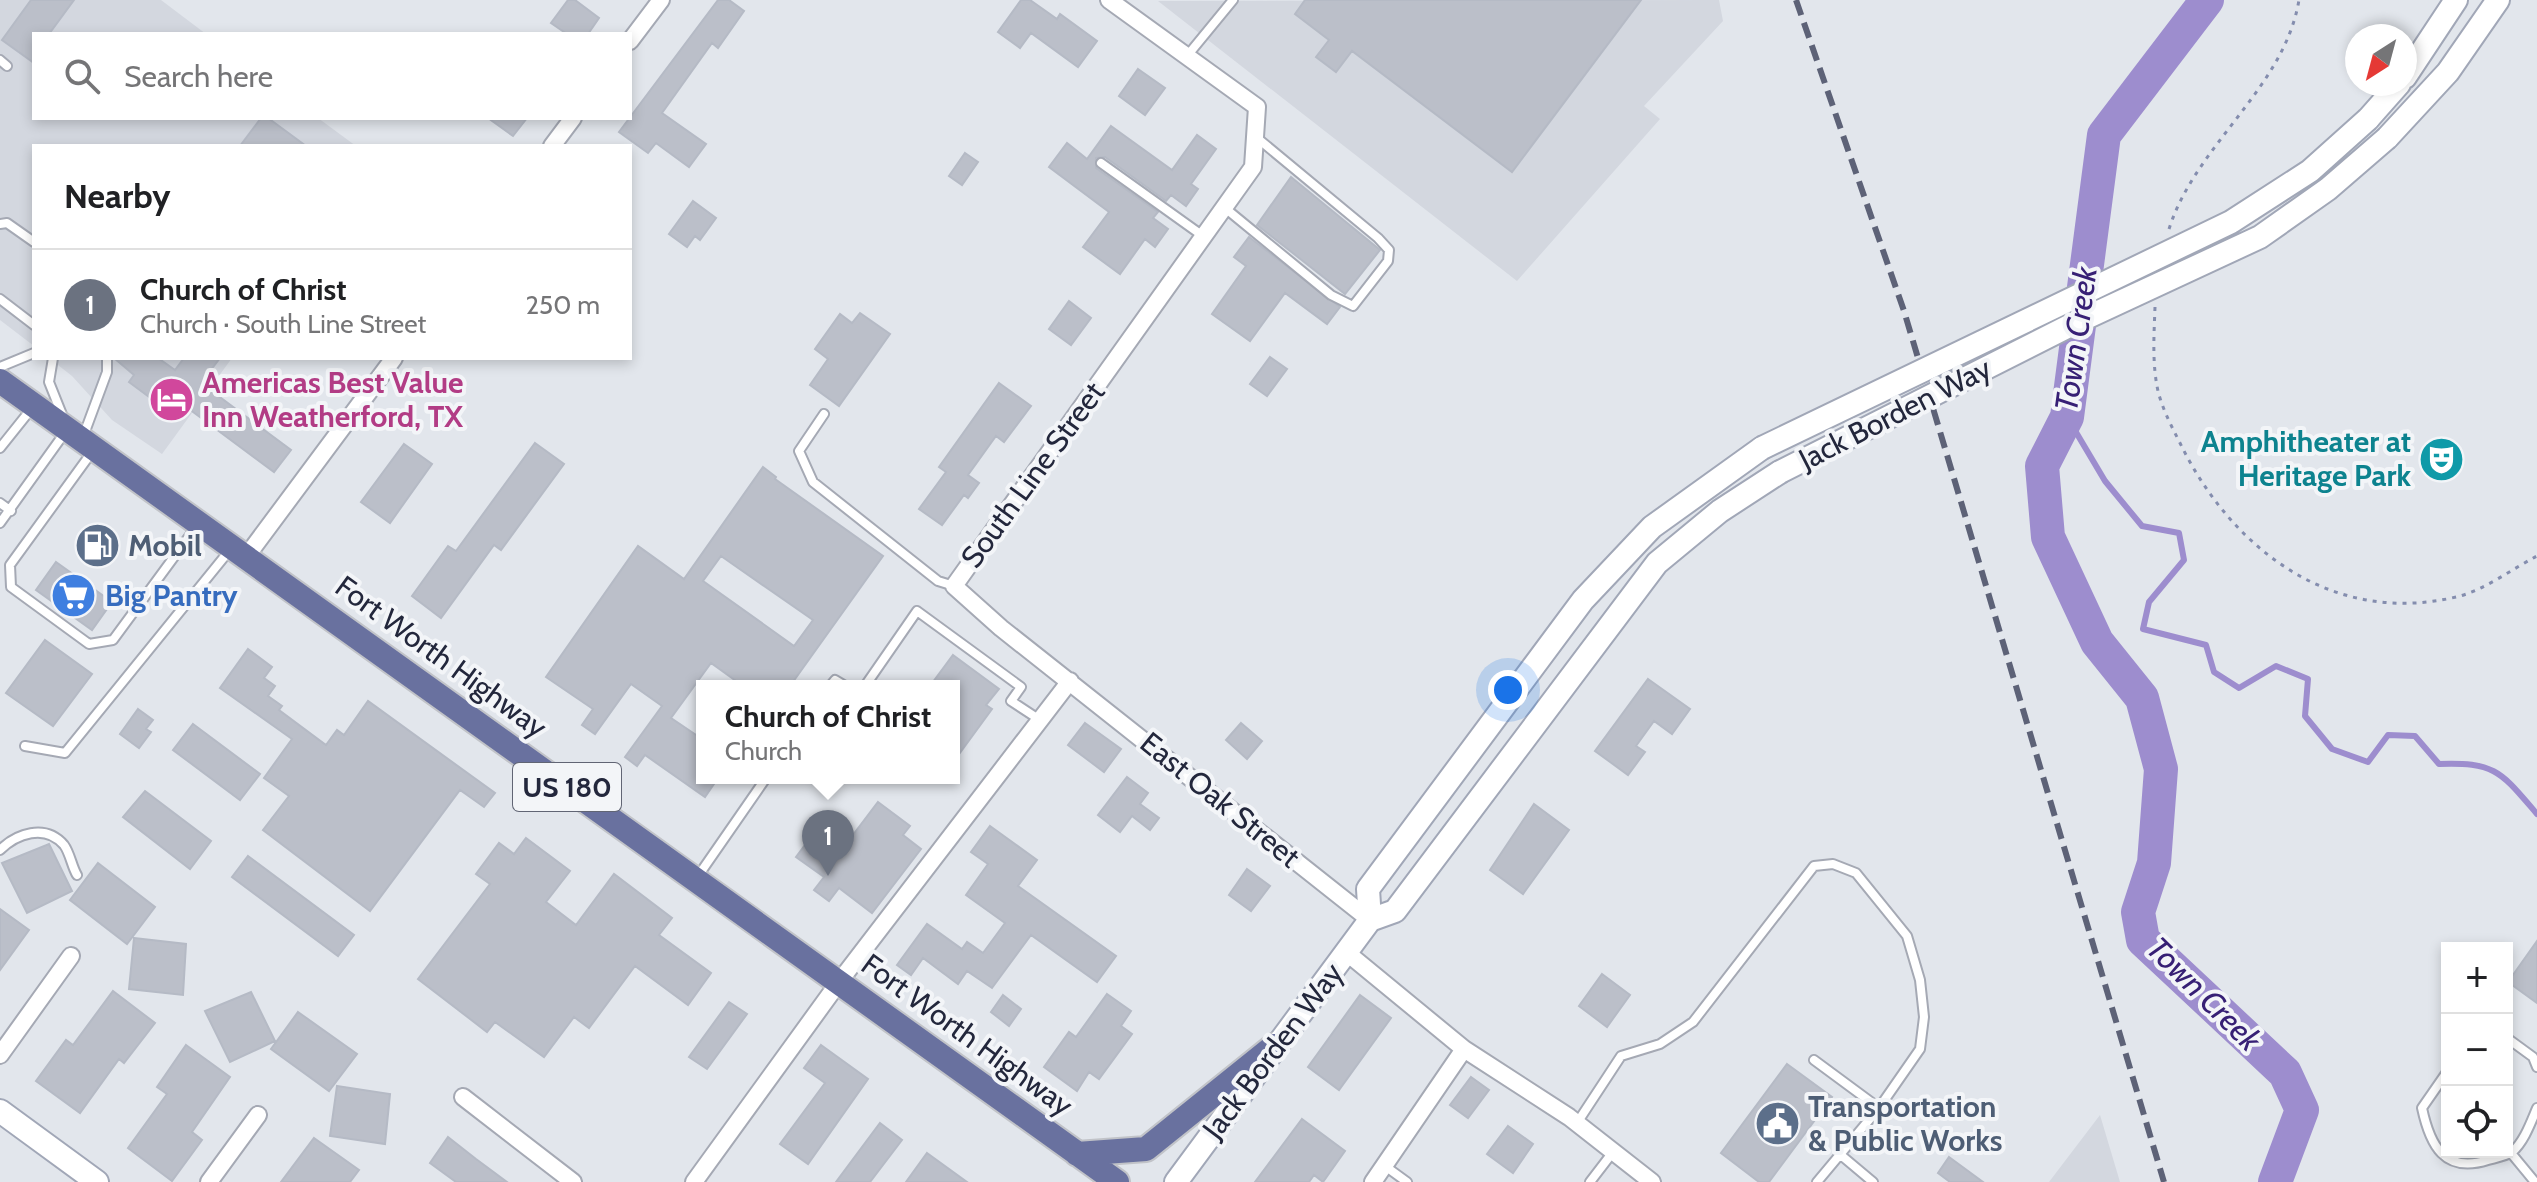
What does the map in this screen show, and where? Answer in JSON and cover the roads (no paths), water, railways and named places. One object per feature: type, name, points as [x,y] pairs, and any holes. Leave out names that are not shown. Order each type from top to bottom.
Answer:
[{"type":"main road","points":[[2417,59],[2456,0]]},
{"type":"main road","name":"Jack Borden Way","points":[[1176,1182],[1370,920],[1395,911],[1597,638],[1657,563],[1720,511],[1780,472],[2075,323],[2260,237],[2328,189],[2387,138],[2448,72],[2498,0]]},
{"type":"main road","name":"Jack Borden Way","points":[[1370,920],[1368,889],[1583,600],[1652,527],[1762,448],[2231,222],[2310,171],[2368,119],[2388,96]]},
{"type":"main road","name":"Fort Worth Highway","points":[[0,381],[1117,1182]]},
{"type":"main road","points":[[1077,1154],[1146,1149],[1274,1046]]},
{"type":"main road","points":[[0,1111],[97,1182]]},
{"type":"street","points":[[632,38],[661,0]]},
{"type":"street","points":[[1109,0],[1257,107],[1255,136]]},
{"type":"street","points":[[554,144],[572,120]]},
{"type":"street","name":"South Line Street","points":[[1070,681],[1001,628],[954,586],[1253,167],[1255,136]]},
{"type":"street","points":[[239,552],[392,360]]},
{"type":"street","points":[[694,1182],[839,982],[1070,681]]},
{"type":"street","name":"East Oak Street","points":[[1070,681],[1370,920]]},
{"type":"street","points":[[1346,952],[1464,1049],[1577,1123],[1652,1182]]},
{"type":"street","points":[[0,1055],[71,956]]},
{"type":"street","points":[[1373,1182],[1464,1049]]},
{"type":"street","points":[[463,1097],[573,1182]]},
{"type":"street","points":[[209,1182],[258,1115]]},
{"type":"lane","points":[[1187,56],[1233,0]]},
{"type":"lane","points":[[1225,208],[1331,295],[1353,306],[1388,261],[1389,250],[1378,238],[1255,136]]},
{"type":"lane","points":[[1101,163],[1204,236]]},
{"type":"lane","points":[[0,224],[7,223],[32,241]]},
{"type":"lane","points":[[0,299],[32,323]]},
{"type":"lane","points":[[0,367],[32,354]]},
{"type":"lane","points":[[53,360],[49,382],[53,397],[79,439]]},
{"type":"lane","points":[[107,360],[107,372],[79,439],[10,565],[11,587],[89,644],[113,640],[199,523]]},
{"type":"lane","points":[[0,448],[33,406]]},
{"type":"lane","points":[[824,414],[799,451],[813,482],[938,581],[954,586]]},
{"type":"lane","points":[[0,523],[79,439]]},
{"type":"lane","points":[[0,503],[11,511]]},
{"type":"lane","points":[[25,746],[65,753],[239,552]]},
{"type":"lane","points":[[869,680],[917,611],[1021,687],[1011,701],[1040,720]]},
{"type":"lane","points":[[696,880],[762,784]]},
{"type":"lane","points":[[0,850],[14,837],[27,832],[46,835],[64,845],[77,875]]},
{"type":"lane","points":[[1577,1123],[1621,1056],[1660,1044],[1693,1022],[1814,866],[1833,864],[1856,873],[1907,936],[1920,980],[1924,1017],[1920,1049],[1842,1156],[1817,1182]]},
{"type":"lane","points":[[2513,1042],[2533,1057],[2537,1067]]},
{"type":"lane","points":[[1814,1060],[1879,1108]]},
{"type":"lane","points":[[2441,1081],[2422,1108],[2429,1140],[2441,1153]]},
{"type":"lane","points":[[2513,1150],[2525,1135],[2537,1108]]},
{"type":"lane","points":[[1590,1182],[1613,1151]]},
{"type":"lane","points":[[2513,1155],[2535,1182]]},
{"type":"lane","points":[[1842,1156],[1873,1182]]},
{"type":"lane","points":[[2446,1158],[2474,1164],[2494,1158]]},
{"type":"lane","points":[[1384,1166],[1407,1182]]},
{"type":"waterway","name":"Town Creek","points":[[2207,0],[2104,135],[2067,417],[2042,466],[2048,537],[2097,642],[2142,698],[2161,769],[2154,863],[2138,912],[2143,940],[2285,1073],[2302,1110],[2275,1182]]},
{"type":"waterway","points":[[2067,417],[2105,481],[2142,526],[2179,533],[2184,560],[2149,602],[2143,629],[2206,645],[2214,672],[2239,688],[2276,666],[2308,679],[2305,716],[2332,749],[2368,762],[2388,735],[2415,736],[2439,764],[2473,765],[2496,772],[2515,788],[2537,814]]},
{"type":"railway","points":[[1796,0],[1904,311],[2164,1182]]},
{"type":"place","name":"Americas Best Value Inn Weatherford, TX","points":[[171,400]]},
{"type":"place","name":"Amphitheater at Heritage Park","points":[[2442,459]]},
{"type":"place","name":"Mobil","points":[[97,546]]},
{"type":"place","name":"Big Pantry","points":[[74,596]]},
{"type":"place","name":"Church of Christ","points":[[828,876]]},
{"type":"place","name":"Transportation & Public Works","points":[[1777,1124]]}]
